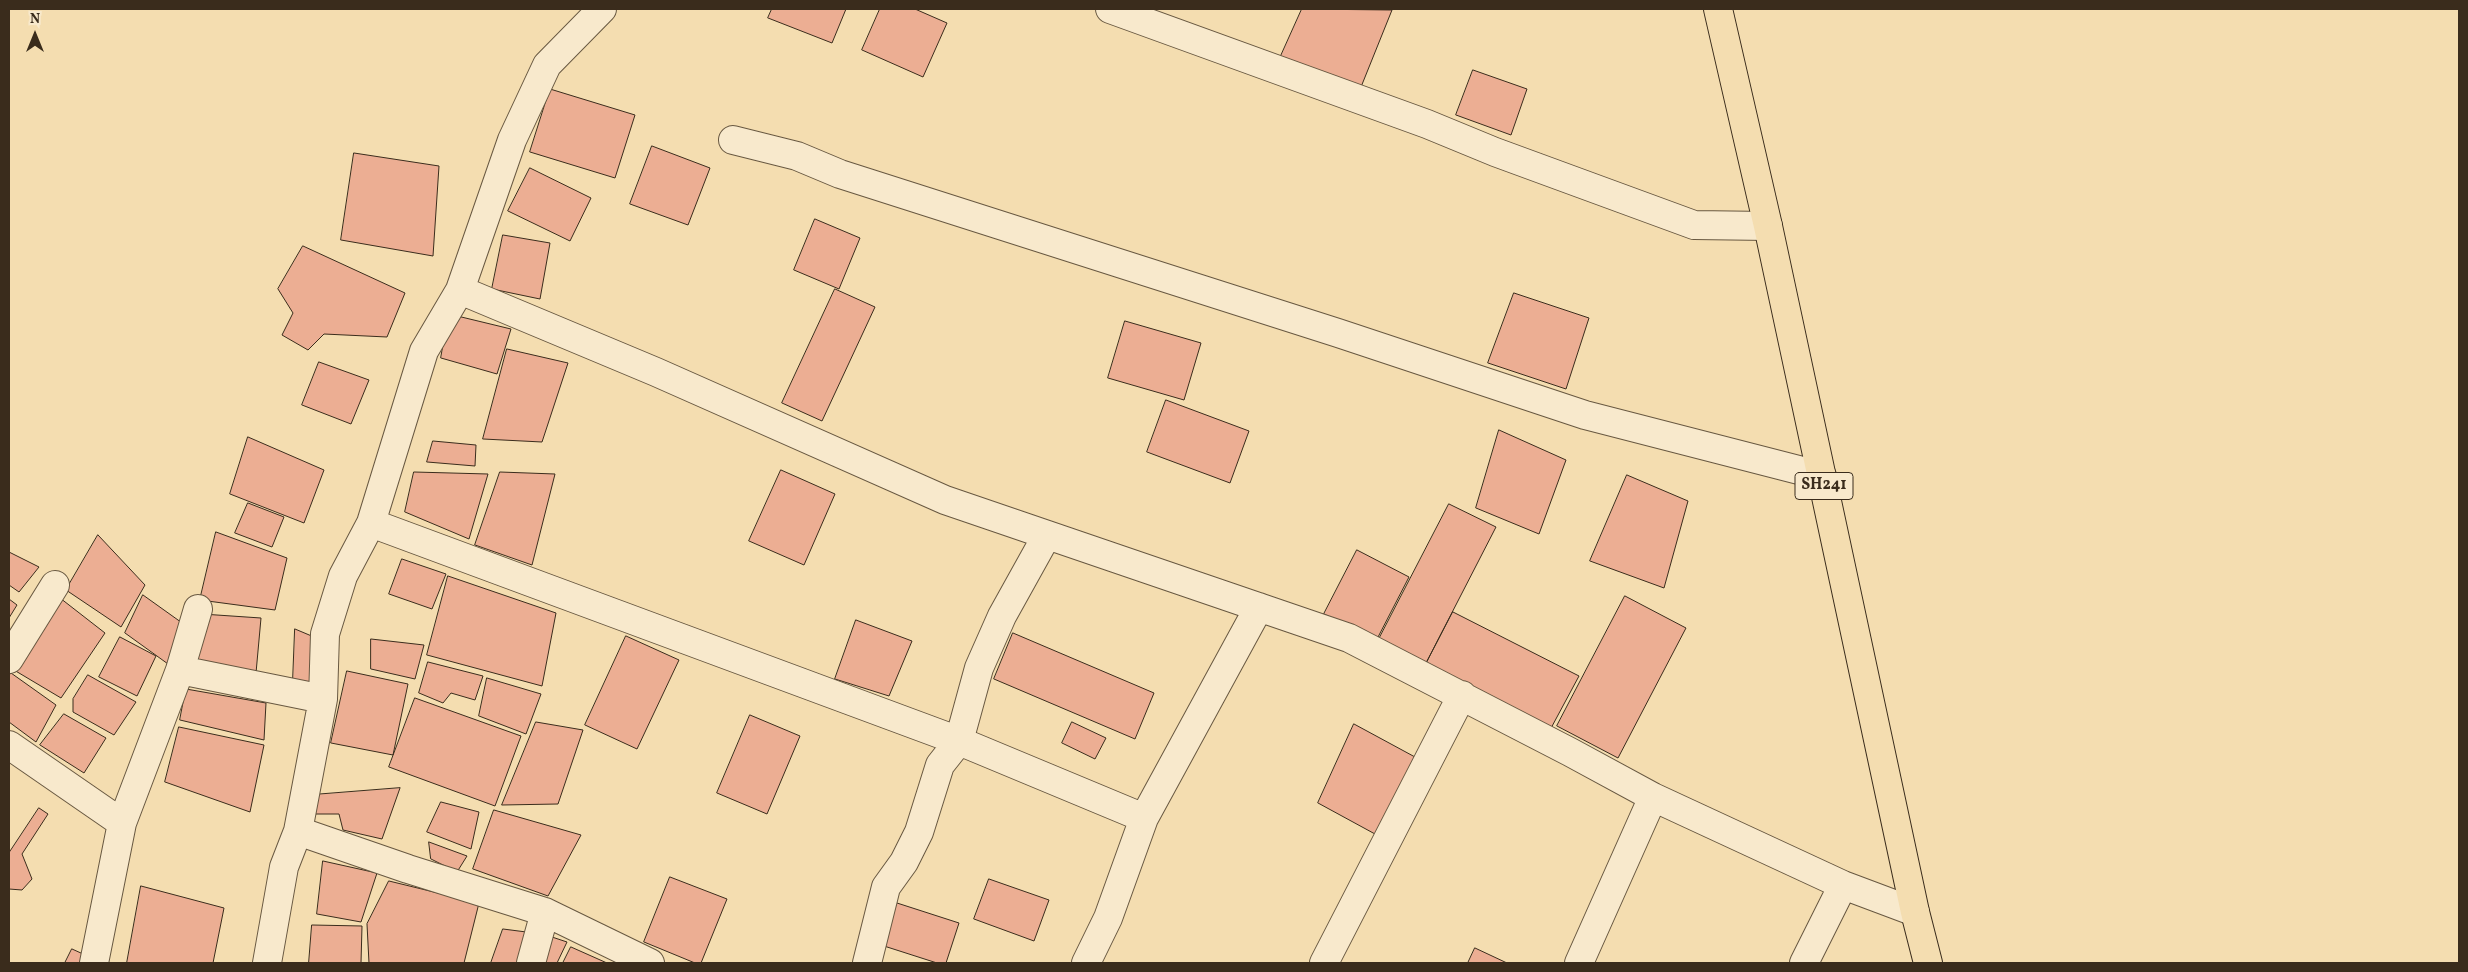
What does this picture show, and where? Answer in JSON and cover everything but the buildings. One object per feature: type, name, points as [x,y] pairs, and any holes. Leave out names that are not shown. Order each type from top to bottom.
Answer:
[{"type":"main road","name":"SH241","points":[[1718,9],[1768,226],[1915,912],[1928,963]]},
{"type":"street","points":[[267,963],[284,867],[298,831],[323,699],[325,634],[343,576],[370,522],[424,351],[460,290],[512,140],[547,65],[602,9]]},
{"type":"street","points":[[1110,9],[1427,124],[1495,152],[1694,226],[1768,226]]},
{"type":"street","points":[[733,140],[797,156],[840,174],[1338,333],[1585,415],[1822,476]]},
{"type":"street","points":[[460,290],[674,380],[945,500],[1349,638],[1462,695],[1653,798],[1843,885],[1915,912]]},
{"type":"street","points":[[370,522],[959,741],[1144,818]]},
{"type":"street","points":[[867,963],[886,887],[904,862],[919,832],[940,765],[959,741],[979,668],[1002,616],[1048,535]]},
{"type":"street","points":[[9,659],[55,585]]},
{"type":"street","points":[[1086,963],[1108,918],[1144,818],[1259,607]]},
{"type":"street","points":[[94,963],[122,823],[180,670],[198,609]]},
{"type":"street","points":[[180,670],[323,699]]},
{"type":"street","points":[[1324,963],[1462,695]]},
{"type":"street","points":[[9,745],[122,823]]},
{"type":"street","points":[[1579,963],[1653,798]]},
{"type":"street","points":[[298,831],[408,869],[545,912],[650,963]]},
{"type":"street","points":[[1804,963],[1843,885]]},
{"type":"street","points":[[531,963],[545,912]]}]
